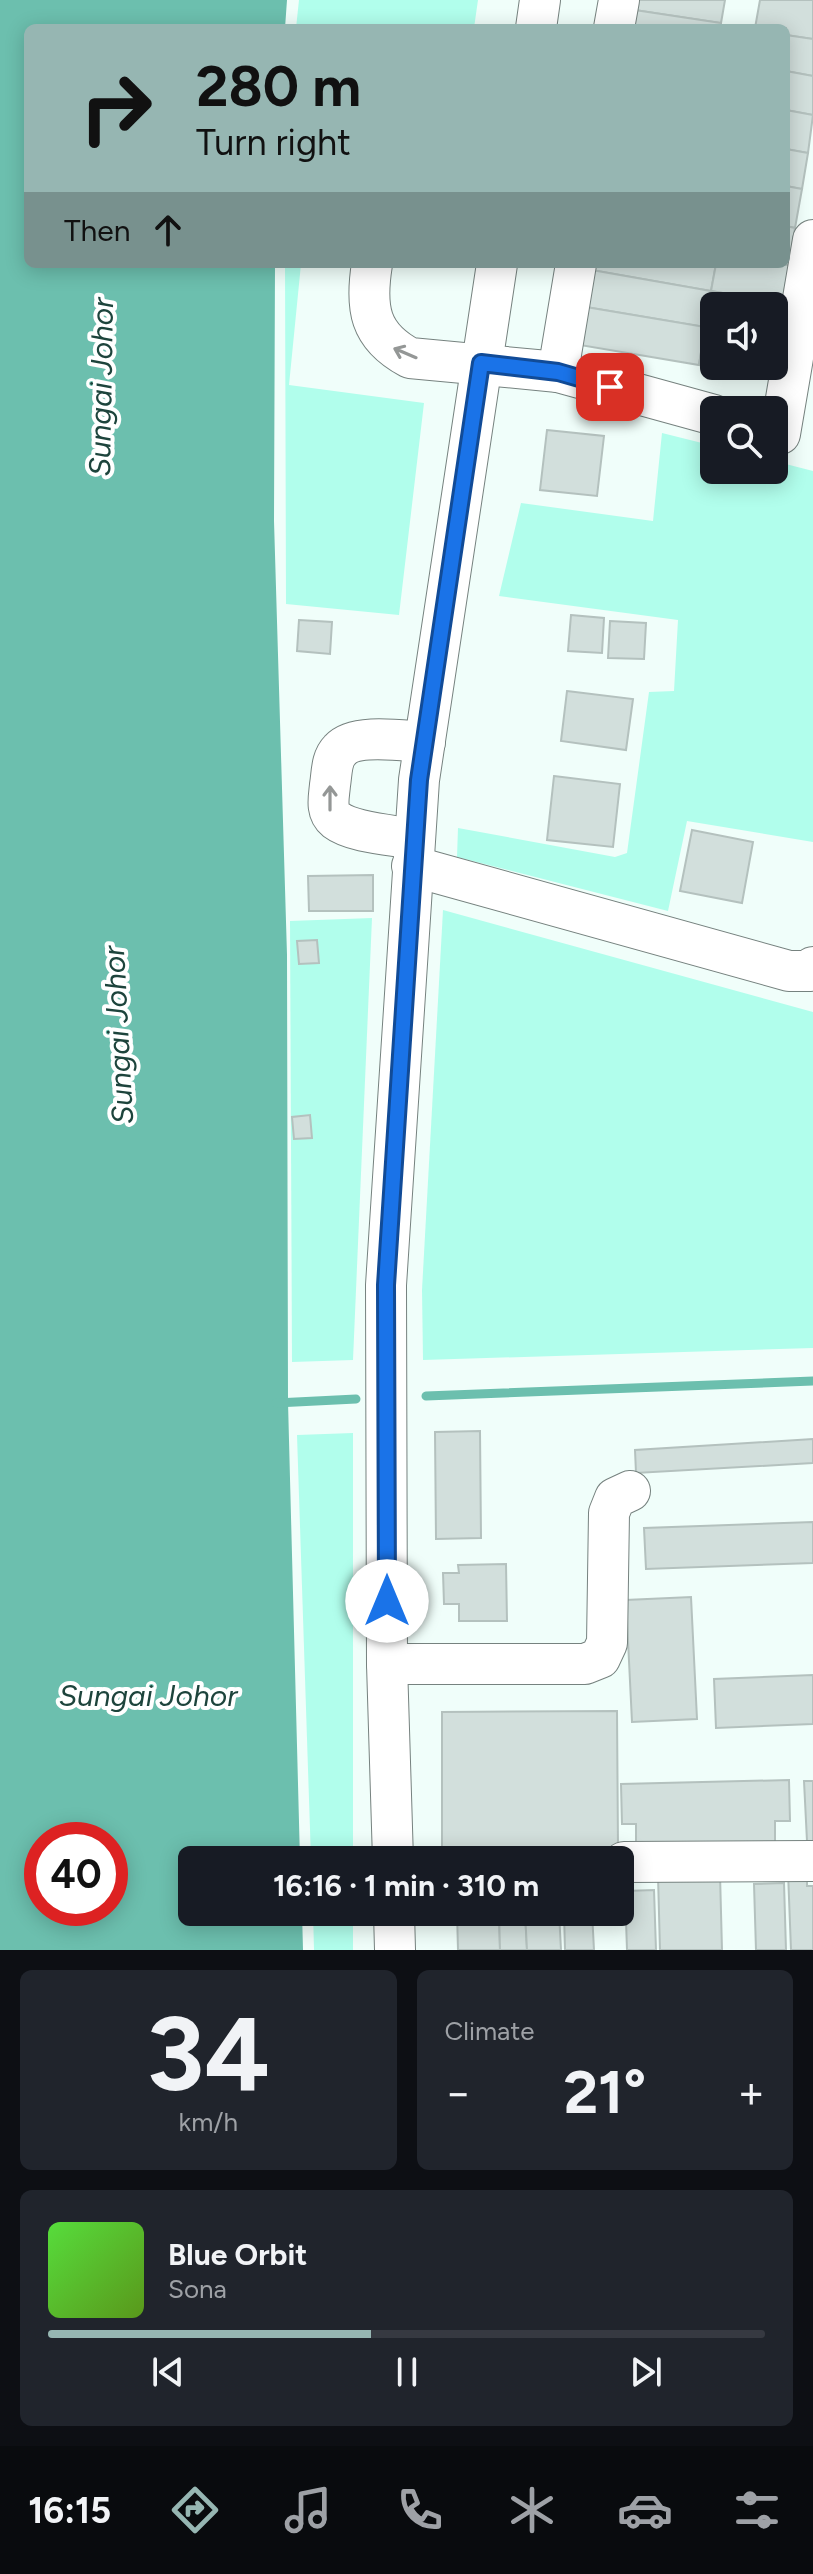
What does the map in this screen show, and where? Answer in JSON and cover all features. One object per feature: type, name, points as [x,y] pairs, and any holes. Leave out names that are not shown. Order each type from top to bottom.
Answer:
[{"type":"street","points":[[537,24],[540,0]]},
{"type":"street","points":[[615,24],[619,0]]},
{"type":"street","points":[[789,436],[813,240]]},
{"type":"street","points":[[371,268],[368,295],[373,325],[392,348],[410,358],[558,372],[700,411]]},
{"type":"street","points":[[393,1846],[387,1664],[386,1285],[413,853],[425,742],[496,268]]},
{"type":"street","points":[[558,372],[575,268]]},
{"type":"street","points":[[425,742],[378,739],[347,744],[339,750],[333,761],[328,802],[334,818],[413,853],[789,971],[809,971],[813,967]]},
{"type":"street","points":[[387,1664],[585,1664],[600,1658],[607,1643],[609,1513],[615,1498],[630,1491]]},
{"type":"street","points":[[634,1862],[813,1861]]},
{"type":"street","points":[[394,1926],[395,1950]]},
{"type":"shaded area","points":[[299,0],[478,0],[475,24],[296,24]]},
{"type":"shaded area","points":[[285,268],[301,268],[289,385],[424,403],[399,615],[286,604]]},
{"type":"shaded area","points":[[662,433],[700,442],[700,484],[788,484],[788,465],[813,471],[813,842],[687,821],[668,911],[457,857],[458,828],[615,857],[627,853],[649,692],[674,691],[678,620],[499,596],[521,503],[653,521]]},
{"type":"shaded area","points":[[443,910],[813,1012],[813,1348],[423,1360],[422,1290]]},
{"type":"shaded area","points":[[372,918],[353,1360],[292,1362],[290,921]]},
{"type":"shaded area","points":[[353,1433],[353,1846],[311,1846],[297,1435]]},
{"type":"shaded area","points":[[313,1926],[353,1926],[353,1950],[314,1950]]},
{"type":"water","name":"Sungai Johor","points":[[0,0],[287,0],[285,24],[24,24],[24,268],[275,268],[274,521],[287,955],[288,1402],[300,1846],[178,1846],[178,1926],[302,1926],[303,1950],[0,1950]]},
{"type":"building","points":[[629,0],[725,0],[721,23],[628,9]]},
{"type":"building","points":[[760,0],[813,0],[813,39],[790,36],[790,24],[756,24]]},
{"type":"building","points":[[628,9],[721,23],[721,24],[626,24]]},
{"type":"building","points":[[790,36],[813,39],[813,76],[790,72]]},
{"type":"building","points":[[790,72],[813,76],[813,115],[790,111]]},
{"type":"building","points":[[790,111],[813,115],[808,153],[790,150]]},
{"type":"building","points":[[790,150],[808,153],[802,189],[790,187]]},
{"type":"building","points":[[790,187],[802,189],[795,228],[790,227]]},
{"type":"building","points":[[790,227],[795,228],[790,259]]},
{"type":"building","points":[[586,268],[715,268],[711,291]]},
{"type":"building","points":[[715,268],[788,268],[784,292],[711,291]]},
{"type":"building","points":[[586,269],[711,291],[700,292],[700,326],[580,306]]},
{"type":"building","points":[[580,306],[700,326],[699,365],[574,344]]},
{"type":"building","points":[[547,430],[604,436],[597,496],[540,490]]},
{"type":"building","points":[[571,615],[604,618],[602,653],[568,651]]},
{"type":"building","points":[[299,620],[332,622],[330,654],[297,651]]},
{"type":"building","points":[[610,621],[646,623],[644,659],[608,658]]},
{"type":"building","points":[[567,691],[633,699],[626,750],[561,741]]},
{"type":"building","points":[[554,776],[620,784],[613,847],[547,840]]},
{"type":"building","points":[[692,830],[753,842],[742,903],[680,891]]},
{"type":"building","points":[[373,875],[373,911],[309,911],[308,876]]},
{"type":"building","points":[[317,940],[319,963],[299,964],[297,941]]},
{"type":"building","points":[[310,1115],[312,1138],[294,1139],[292,1117]]},
{"type":"building","points":[[480,1431],[481,1538],[436,1539],[435,1432]]},
{"type":"building","points":[[813,1439],[813,1463],[636,1473],[635,1450]]},
{"type":"building","points":[[813,1522],[813,1563],[646,1569],[644,1528]]},
{"type":"building","points":[[506,1564],[507,1621],[459,1621],[459,1604],[444,1604],[443,1573],[459,1573],[458,1565]]},
{"type":"building","points":[[691,1597],[697,1719],[632,1722],[626,1600]]},
{"type":"building","points":[[813,1675],[813,1724],[716,1728],[714,1679]]},
{"type":"building","points":[[617,1711],[618,1846],[442,1846],[442,1712]]},
{"type":"building","points":[[789,1780],[790,1821],[775,1821],[775,1845],[636,1848],[636,1824],[622,1824],[621,1784]]},
{"type":"building","points":[[804,1781],[813,1781],[813,1841],[807,1841]]},
{"type":"building","points":[[807,1871],[807,1886],[813,1886],[813,1950],[791,1950],[788,1872]]},
{"type":"building","points":[[720,1874],[722,1950],[660,1950],[658,1876]]},
{"type":"building","points":[[784,1883],[786,1950],[756,1950],[754,1884]]},
{"type":"building","points":[[654,1890],[656,1950],[627,1950],[626,1926],[634,1926],[634,1891]]},
{"type":"building","points":[[457,1926],[499,1926],[500,1950],[458,1950]]},
{"type":"building","points":[[499,1926],[526,1926],[527,1950],[500,1950]]},
{"type":"building","points":[[526,1926],[560,1926],[561,1950],[527,1950]]},
{"type":"building","points":[[564,1926],[593,1926],[594,1950],[565,1950]]},
{"type":"waterway","points":[[426,1396],[813,1381]]},
{"type":"waterway","points":[[276,1403],[356,1399]]},
{"type":"route","points":[[387,1601],[386,1285],[419,780],[481,363],[558,372],[610,387]]}]
